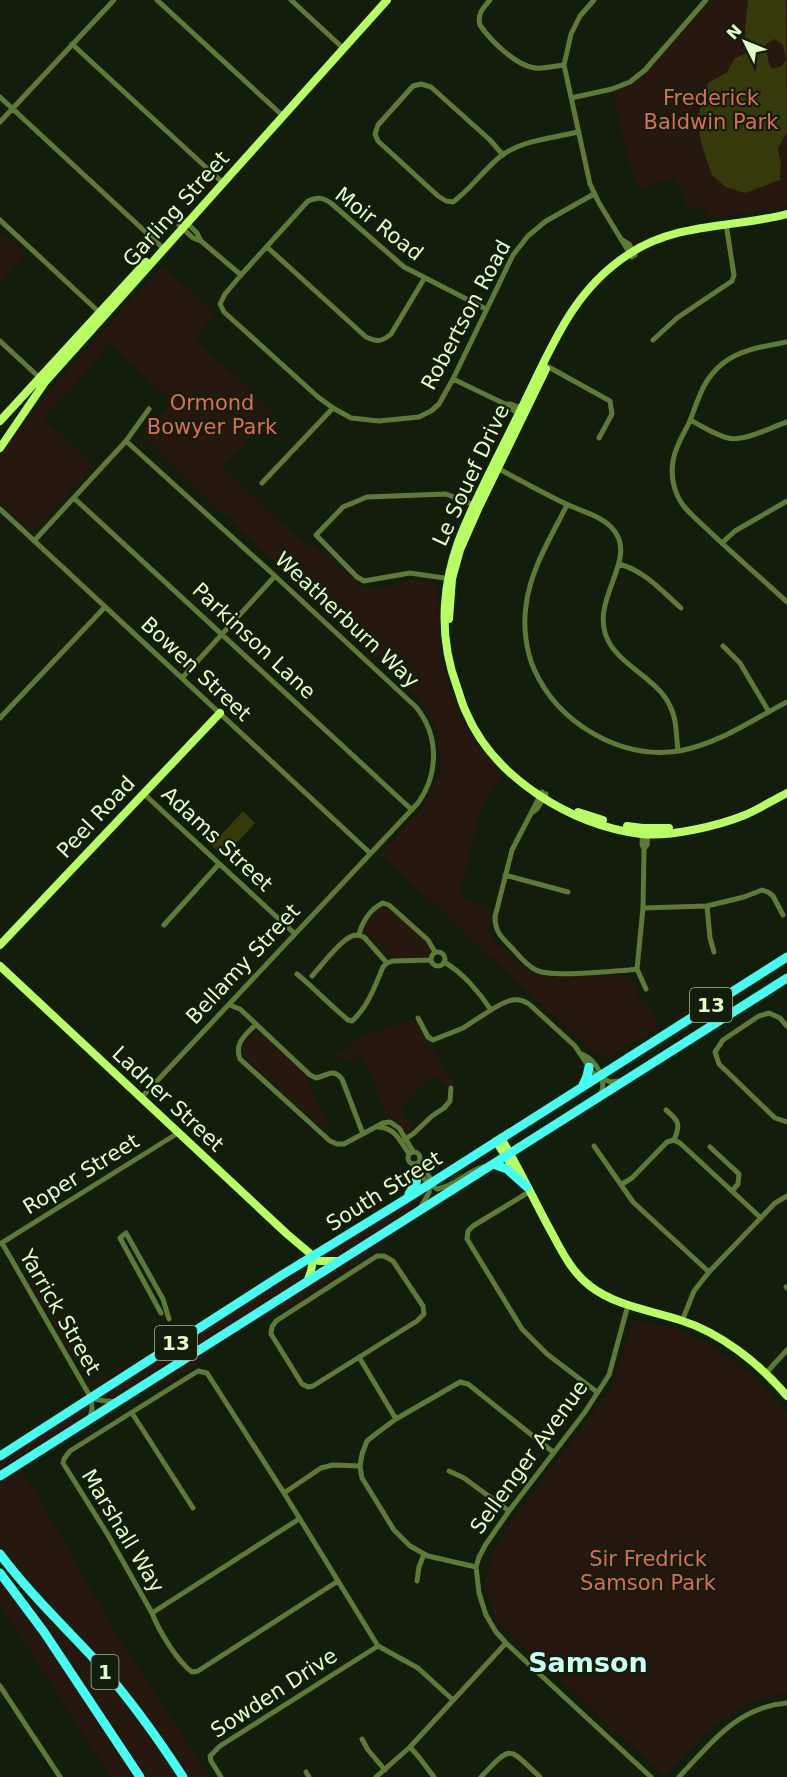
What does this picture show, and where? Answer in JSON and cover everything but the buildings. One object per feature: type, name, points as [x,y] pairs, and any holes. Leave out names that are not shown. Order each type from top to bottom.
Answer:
[{"type":"highway","name":"South Street","points":[[0,1456],[282,1275],[787,957]]},
{"type":"highway","name":"South Street","points":[[0,1476],[787,978]]},
{"type":"highway","points":[[581,1087],[590,1067]]},
{"type":"highway","points":[[493,1164],[507,1169],[528,1189]]},
{"type":"highway","points":[[406,1199],[416,1182],[417,1165]]},
{"type":"highway","name":"1","points":[[0,1554],[32,1593],[122,1691],[154,1733],[183,1777]]},
{"type":"highway","name":"1","points":[[0,1573],[44,1632],[140,1777]]},
{"type":"street","points":[[0,122],[114,0]]},
{"type":"street","points":[[158,0],[281,114]]},
{"type":"street","points":[[291,0],[342,47]]},
{"type":"street","name":"Garling Street","points":[[342,47],[382,0]]},
{"type":"street","name":"Garling Street","points":[[0,421],[43,380],[281,114],[387,0]]},
{"type":"street","points":[[490,0],[478,18],[480,25],[513,58],[524,65],[535,68],[564,66]]},
{"type":"street","points":[[594,0],[580,16],[571,34],[564,66],[590,184],[622,243],[632,254]]},
{"type":"street","points":[[572,98],[612,89],[630,82],[645,70],[706,0]]},
{"type":"street","points":[[72,44],[221,181]]},
{"type":"street","points":[[503,155],[431,87],[421,84],[413,86],[378,125],[375,134],[378,141],[438,196],[453,202],[503,155],[526,144],[578,132]]},
{"type":"street","points":[[0,97],[162,248]]},
{"type":"street","name":"Robertson Road","points":[[220,304],[224,312],[318,398],[333,408],[351,418],[379,421],[419,417],[439,404],[513,255],[528,236],[546,221],[594,194]]},
{"type":"street","name":"Moir Road","points":[[220,304],[225,294],[241,275],[308,201],[317,197],[326,199],[404,267],[486,309]]},
{"type":"street","name":"Le Souef Drive","points":[[787,214],[682,236],[632,254],[606,276],[587,297],[546,365],[476,506],[450,578],[449,629],[455,666],[472,714],[502,757],[542,796],[581,813],[616,824],[645,831],[672,832],[708,826],[746,814],[787,793]]},
{"type":"street","name":"Le Souef Drive","points":[[726,226],[766,224],[787,219]]},
{"type":"street","points":[[0,220],[101,315]]},
{"type":"street","points":[[183,224],[197,233],[201,241],[241,275]]},
{"type":"street","points":[[653,340],[677,318],[732,281],[734,274],[726,226]]},
{"type":"street","points":[[267,247],[366,337],[376,341],[384,340],[391,334],[424,279]]},
{"type":"street","points":[[0,341],[43,380]]},
{"type":"street","points":[[787,342],[742,353],[722,364],[700,391],[690,420],[676,448],[673,461],[674,487],[683,505],[787,600]]},
{"type":"street","points":[[546,365],[610,401],[612,414],[599,438]]},
{"type":"street","points":[[453,379],[509,408],[523,412]]},
{"type":"street","name":"Garling Street","points":[[0,448],[43,380]]},
{"type":"street","points":[[262,483],[333,408]]},
{"type":"street","points":[[34,541],[126,441],[149,409]]},
{"type":"street","points":[[690,420],[720,435],[736,439],[749,437],[787,422]]},
{"type":"street","name":"Weatherburn Way","points":[[126,441],[416,707],[427,722],[434,750],[433,770],[427,789],[412,810],[370,853]]},
{"type":"street","points":[[495,467],[567,505],[596,517],[610,526],[617,534],[621,544],[619,564],[603,606],[604,631],[617,652],[670,704],[678,751]]},
{"type":"street","points":[[450,578],[411,573],[364,581],[357,577],[316,535],[343,507],[367,497],[446,494],[476,506]]},
{"type":"street","name":"Parkinson Lane","points":[[74,498],[412,810]]},
{"type":"street","points":[[722,543],[735,531],[787,501]]},
{"type":"street","points":[[567,505],[532,578],[526,606],[526,637],[534,668],[549,694],[562,710],[609,743],[638,751],[678,751],[710,743],[787,702]]},
{"type":"street","name":"Bowen Street","points":[[0,509],[370,853]]},
{"type":"street","points":[[619,564],[630,567],[649,579],[681,608]]},
{"type":"street","points":[[182,678],[275,576]]},
{"type":"street","points":[[0,718],[105,607]]},
{"type":"street","points":[[723,646],[740,663],[769,711]]},
{"type":"street","name":"Peel Road","points":[[0,945],[220,713]]},
{"type":"street","name":"Le Souef Drive","points":[[645,831],[707,823],[745,811],[787,788]]},
{"type":"street","name":"Adams Street","points":[[143,793],[294,933]]},
{"type":"street","points":[[542,796],[537,809],[532,813],[512,850],[495,917],[495,927],[500,937],[526,963],[536,970],[550,974],[637,969]]},
{"type":"street","points":[[645,831],[642,844],[644,849],[643,908],[637,969],[646,989]]},
{"type":"street","name":"Bellamy Street","points":[[141,1098],[370,853]]},
{"type":"street","points":[[164,925],[219,864]]},
{"type":"street","points":[[505,875],[568,892]]},
{"type":"street","points":[[643,908],[707,906],[762,890],[773,896],[783,915]]},
{"type":"street","points":[[359,935],[364,920],[377,906],[382,903],[389,905],[428,940],[435,952],[443,954],[444,962]]},
{"type":"street","points":[[707,906],[710,938],[714,952]]},
{"type":"street","points":[[312,976],[352,936],[364,937],[387,963]]},
{"type":"street","points":[[435,952],[431,955],[433,964],[436,966],[444,962]]},
{"type":"street","points":[[297,974],[308,981],[314,990],[348,1020],[352,1021],[368,1001],[387,963],[431,960]]},
{"type":"street","points":[[444,962],[470,984],[491,1010]]},
{"type":"street","name":"Ladner Street","points":[[0,966],[287,1234],[319,1261],[340,1261]]},
{"type":"street","points":[[418,1018],[428,1036],[433,1040],[463,1028],[511,1000],[521,1000],[529,1004],[575,1046],[593,1073],[614,1083],[630,1077]]},
{"type":"street","points":[[232,1006],[240,1009],[310,1075],[316,1078],[332,1072],[338,1074],[363,1134]]},
{"type":"street","points":[[787,1026],[780,1018],[769,1013],[759,1016],[723,1040],[715,1052],[719,1064],[775,1118],[787,1122]]},
{"type":"street","points":[[256,1024],[239,1042],[237,1050],[240,1059],[330,1141],[344,1144],[378,1127],[391,1129],[404,1141],[411,1153],[409,1161],[417,1165],[425,1180],[435,1189],[451,1185],[475,1170],[493,1164]]},
{"type":"street","points":[[582,1054],[589,1057],[598,1068],[603,1087],[598,1098]]},
{"type":"street","points":[[404,1141],[450,1101],[451,1088]]},
{"type":"street","points":[[666,1110],[679,1126],[674,1140]]},
{"type":"street","name":"Roper Street","points":[[1,1243],[178,1133]]},
{"type":"street","points":[[498,1139],[577,1274],[598,1292],[613,1301],[682,1320],[728,1343],[766,1373],[787,1396]]},
{"type":"street","points":[[622,1184],[633,1178],[667,1142],[674,1140],[761,1218]]},
{"type":"street","points":[[594,1146],[633,1202],[709,1272]]},
{"type":"street","points":[[710,1147],[739,1174],[738,1184],[732,1191]]},
{"type":"street","points":[[411,1153],[420,1155],[417,1165]]},
{"type":"street","points":[[406,1219],[419,1209],[426,1199],[430,1183]]},
{"type":"street","points":[[528,1189],[468,1230],[467,1239],[522,1329],[547,1354],[597,1392]]},
{"type":"street","points":[[682,1320],[694,1292],[709,1272],[779,1199],[787,1196]]},
{"type":"street","points":[[161,1313],[120,1238],[126,1233],[163,1299],[169,1319]]},
{"type":"street","name":"Yarrick Street","points":[[1,1243],[91,1398],[92,1408],[89,1420]]},
{"type":"street","points":[[307,1282],[314,1256]]},
{"type":"street","points":[[377,1256],[384,1256],[393,1261],[423,1306],[424,1314],[417,1321],[359,1357],[308,1387],[302,1384],[270,1334],[276,1321],[377,1256]]},
{"type":"street","name":"Sellenger Avenue","points":[[628,1305],[609,1375],[585,1412],[486,1544],[476,1567],[479,1593],[486,1615],[496,1632],[651,1777]]},
{"type":"street","points":[[766,1373],[787,1350]]},
{"type":"street","points":[[359,1357],[396,1419]]},
{"type":"street","name":"Marshall Way","points":[[338,1581],[198,1671],[192,1672],[184,1667],[156,1623],[108,1535],[63,1463],[64,1459],[70,1451],[198,1371],[204,1371],[210,1376],[284,1493],[378,1646],[418,1668],[453,1700]]},
{"type":"street","points":[[476,1567],[428,1556],[410,1546],[394,1530],[362,1478],[360,1466],[368,1441],[396,1419],[460,1382],[468,1384],[553,1452]]},
{"type":"street","name":"Yarrick Street","points":[[91,1398],[118,1402]]},
{"type":"street","points":[[132,1413],[193,1508]]},
{"type":"street","points":[[284,1493],[321,1468],[333,1465],[360,1466]]},
{"type":"street","points":[[449,1471],[464,1478],[509,1511]]},
{"type":"street","points":[[152,1613],[300,1519]]},
{"type":"street","points":[[417,1581],[424,1554]]},
{"type":"street","points":[[376,1777],[410,1747],[506,1643]]},
{"type":"street","name":"Sowden Drive","points":[[221,1777],[210,1756],[220,1746],[378,1646]]},
{"type":"street","points":[[0,1686],[60,1777]]},
{"type":"street","points":[[679,1777],[731,1724],[754,1711],[787,1703]]},
{"type":"street","points":[[362,1739],[385,1770]]},
{"type":"street","points":[[410,1747],[434,1777]]},
{"type":"street","points":[[481,1777],[499,1758],[510,1753],[520,1757],[540,1777]]},
{"type":"green space","name":"Frederick Baldwin Park","points":[[710,0],[787,0],[787,206],[784,208],[707,219],[705,209],[686,206],[676,176],[640,190],[629,164],[613,91],[634,82]]},
{"type":"green space","points":[[0,231],[25,253],[0,280]]},
{"type":"green space","name":"Ormond Bowyer Park","points":[[162,266],[215,314],[193,339],[274,412],[222,466],[307,547],[312,543],[361,587],[374,589],[413,579],[437,584],[441,656],[460,716],[470,734],[502,774],[485,803],[476,827],[460,895],[490,908],[488,929],[496,943],[532,974],[551,977],[626,975],[633,982],[639,999],[646,1001],[659,1027],[609,1058],[599,1057],[380,854],[423,807],[441,769],[438,732],[420,699],[140,435],[172,402],[110,343],[44,419],[95,466],[35,528],[25,526],[0,503],[0,456],[47,393]]},
{"type":"green space","points":[[384,906],[422,937],[430,949],[428,956],[390,957],[366,933],[363,927],[367,920]]},
{"type":"green space","points":[[414,1019],[456,1087],[448,1087],[434,1074],[402,1106],[402,1113],[414,1126],[410,1131],[406,1131],[395,1119],[387,1117],[363,1055],[344,1062],[337,1056],[355,1039]]},
{"type":"green space","points":[[257,1034],[263,1035],[307,1075],[330,1132],[328,1133],[244,1056],[243,1049],[246,1042]]},
{"type":"green space","points":[[425,1190],[428,1191],[416,1206],[374,1236],[358,1242],[334,1257],[319,1258]]},
{"type":"green space","points":[[419,1215],[379,1243],[370,1254],[284,1308],[269,1313],[166,1383],[164,1380],[178,1368]]},
{"type":"green space","points":[[306,1265],[307,1268],[290,1288],[177,1360],[110,1398],[106,1392]]},
{"type":"green space","points":[[33,1272],[37,1273],[33,1275],[71,1344],[75,1342],[76,1349],[69,1352],[28,1277]]},
{"type":"green space","name":"Sir Fredrick Samson Park","points":[[633,1320],[674,1328],[710,1345],[756,1377],[787,1413],[787,1693],[766,1698],[732,1713],[705,1734],[665,1776],[496,1621],[484,1584],[494,1549],[519,1510],[610,1391]]},
{"type":"green space","points":[[136,1358],[118,1373],[93,1387],[79,1365],[80,1361],[88,1377],[97,1381]]},
{"type":"green space","points":[[85,1405],[88,1410],[80,1420],[0,1468],[0,1462]]},
{"type":"green space","points":[[22,1469],[117,1635],[210,1777],[188,1777],[167,1745],[0,1547],[0,1484]]},
{"type":"green space","points":[[10,1573],[100,1671],[177,1777],[145,1777]]},
{"type":"green space","points":[[0,1579],[43,1636],[135,1777],[111,1777],[0,1605]]},
{"type":"shaded area","points":[[748,0],[786,0],[787,132],[778,148],[781,165],[780,180],[745,193],[726,187],[712,175],[702,146],[697,120],[708,83],[727,72],[735,58],[747,53],[745,34]],"holes":[[[775,39],[783,45],[786,60],[782,66],[772,69],[766,44]]]},
{"type":"shaded area","points":[[243,811],[255,823],[224,857],[212,845]]},
{"type":"waterway","points":[[450,1180],[461,1174]]},
{"type":"district","name":"Samson","points":[[588,1662]]}]
